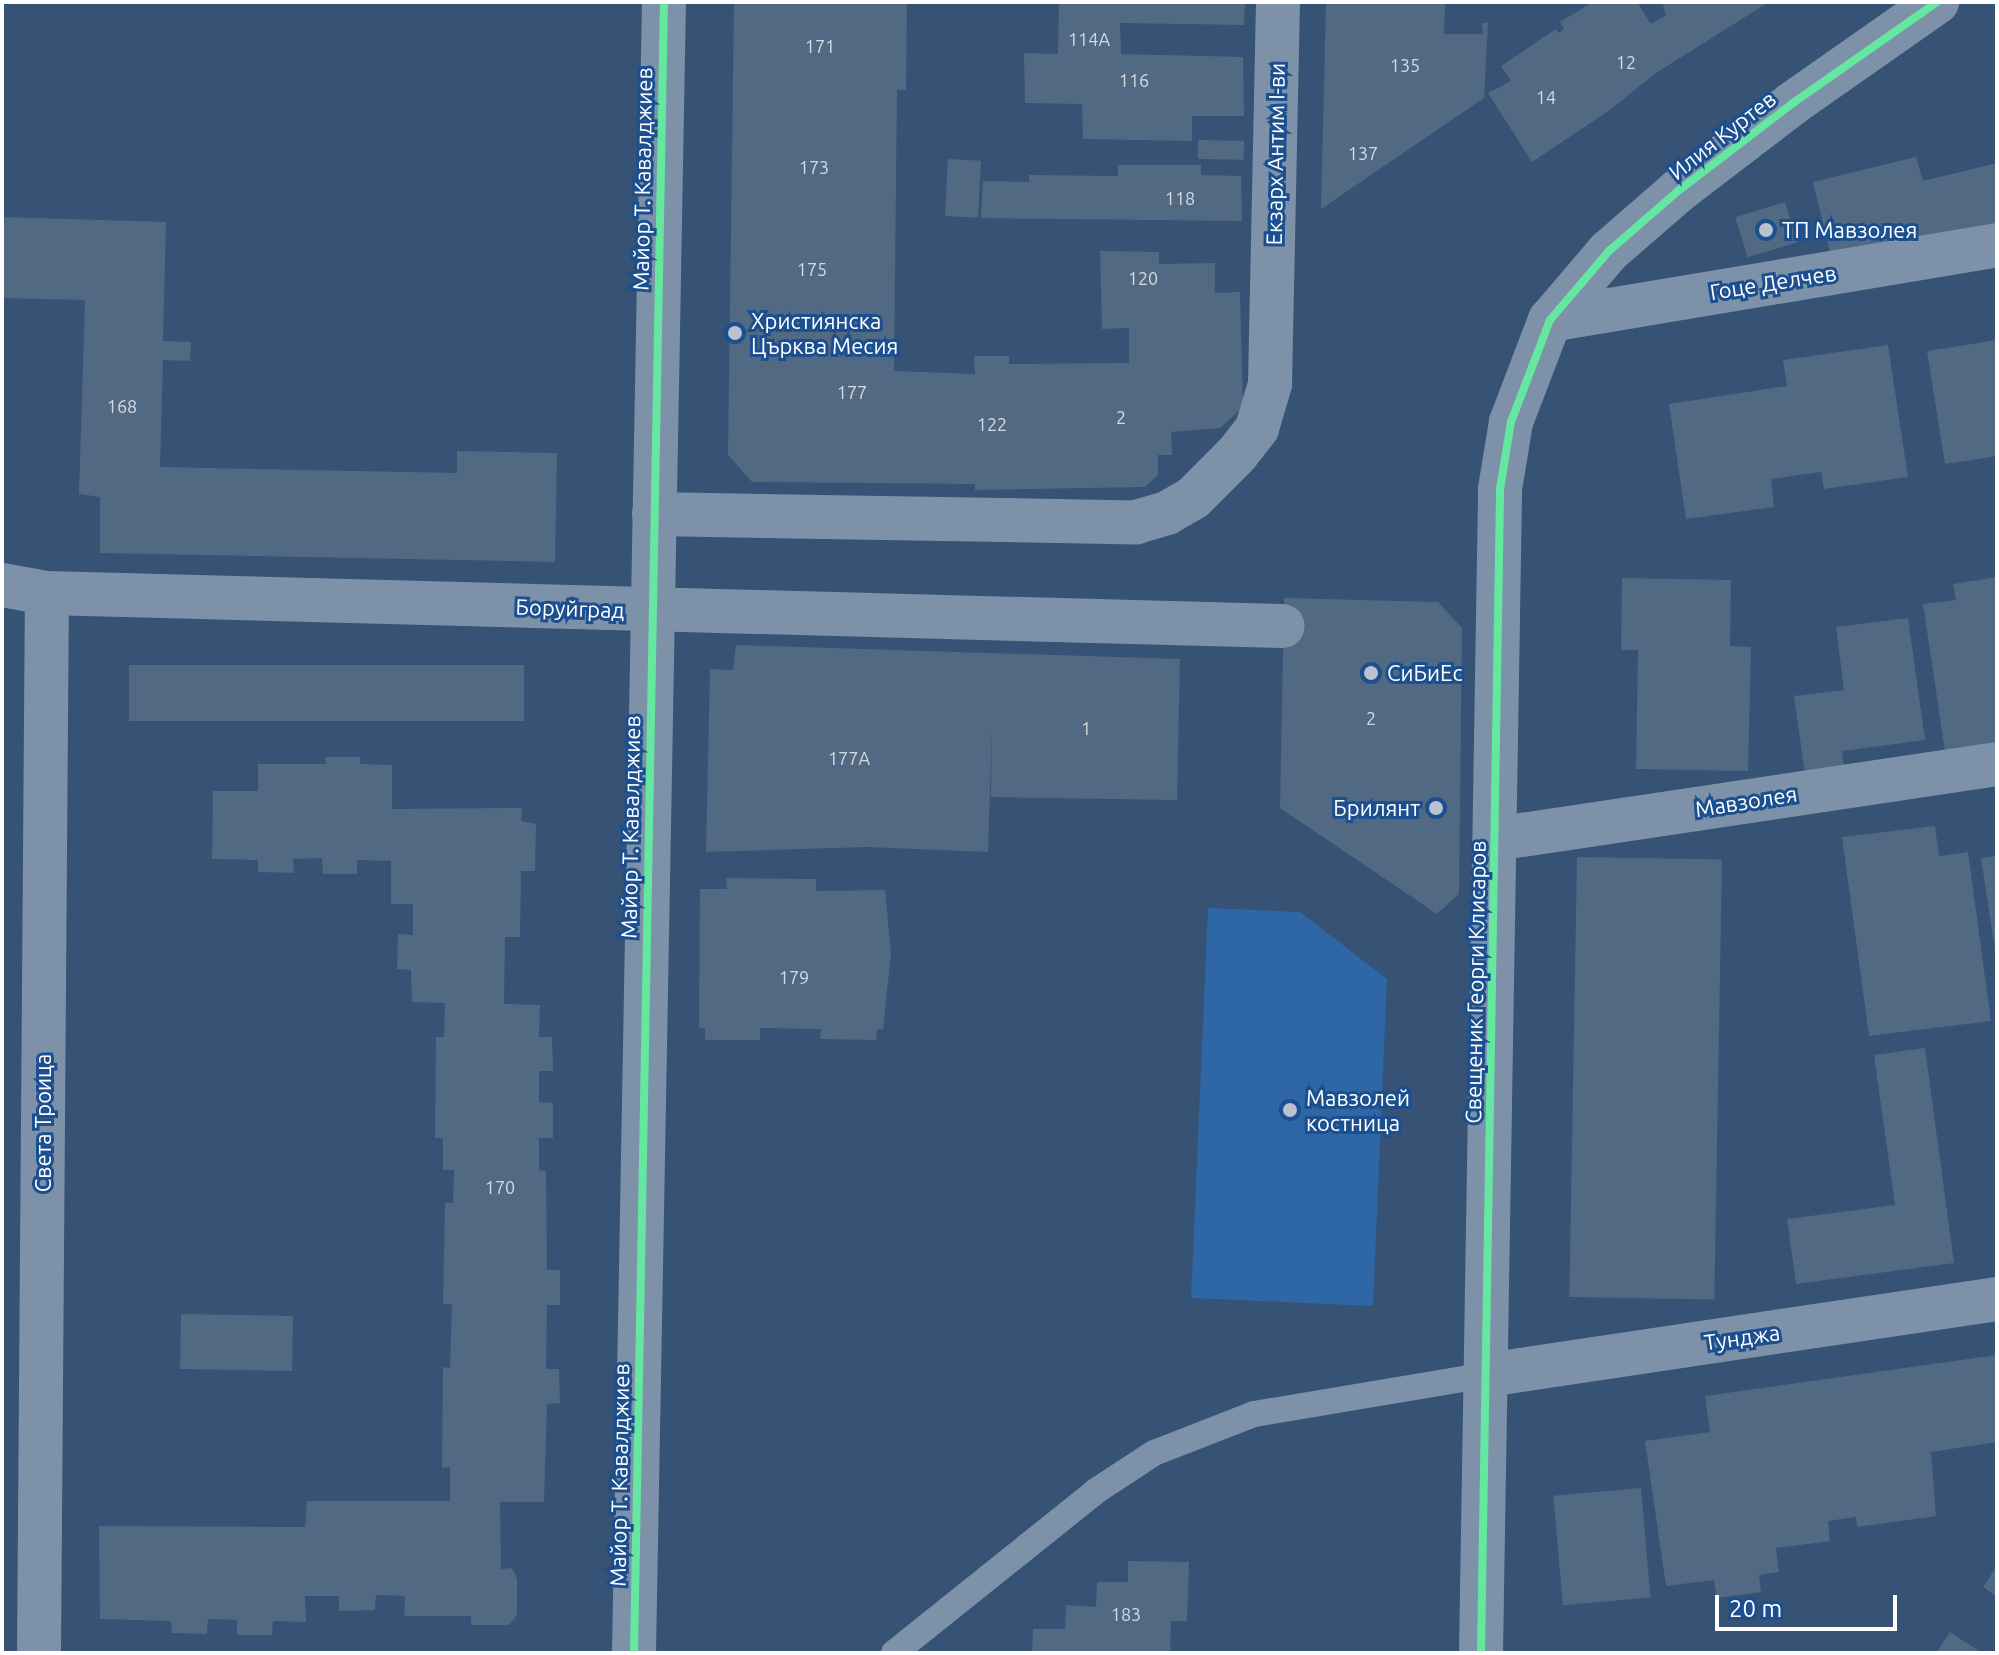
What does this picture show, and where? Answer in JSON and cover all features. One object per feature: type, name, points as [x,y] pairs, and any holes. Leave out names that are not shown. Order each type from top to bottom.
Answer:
[{"type":"street","name":"Майор Т. Кавалджиев","points":[[634,1653],[664,2]]},
{"type":"street","name":"Екзарх Антим I-ви","points":[[654,514],[1136,522],[1167,513],[1193,498],[1237,454],[1257,428],[1270,384],[1278,2]]},
{"type":"street","name":"Илия Куртев","points":[[1550,320],[1609,251],[1678,191],[1793,103],[1937,2]]},
{"type":"street","name":"Гоце Делчев","points":[[1550,320],[1997,245]]},
{"type":"street","name":"Свещеник Георги Клисаров","points":[[1481,1653],[1500,489],[1511,422],[1550,320]]},
{"type":"street","name":"Боруйград","points":[[2,585],[47,593],[1283,626]]},
{"type":"street","name":"Света Троица","points":[[39,1653],[47,593]]},
{"type":"street","name":"Мавзолея","points":[[1495,839],[1997,764]]},
{"type":"street","name":"Тунджа","points":[[1487,1375],[1997,1299]]},
{"type":"lane","points":[[894,1653],[1096,1491],[1154,1453],[1254,1414],[1487,1375]]},
{"type":"shaded area","name":"Мавзолей костница","points":[[1208,908],[1300,912],[1387,979],[1373,1306],[1191,1298]]},
{"type":"building","points":[[734,2],[907,2],[906,90],[897,90],[894,371],[975,374],[974,356],[1009,356],[1009,364],[1129,363],[1129,328],[1102,329],[1100,251],[1159,252],[1159,264],[1215,263],[1215,293],[1240,292],[1243,407],[1220,428],[1171,432],[1172,455],[1158,455],[1158,475],[1145,487],[975,490],[975,484],[752,482],[728,455]]},
{"type":"building","points":[[1059,2],[1245,2],[1244,25],[1120,23],[1121,54],[1243,57],[1244,116],[1192,116],[1192,141],[1083,139],[1082,104],[1025,103],[1024,53],[1058,54]]},
{"type":"building","points":[[1326,2],[1445,2],[1444,34],[1483,34],[1482,23],[1488,23],[1484,98],[1321,209]]},
{"type":"building","points":[[1593,2],[1637,2],[1651,24],[1666,15],[1663,5],[1668,2],[1769,2],[1656,73],[1610,110],[1532,162],[1488,93],[1511,81],[1501,66],[1556,29],[1559,33],[1564,29],[1560,22]]},
{"type":"building","points":[[1198,140],[1244,141],[1244,160],[1198,159]]},
{"type":"building","points":[[1916,157],[1923,181],[1997,163],[1997,229],[1834,269],[1813,182]]},
{"type":"building","points":[[948,159],[981,161],[978,218],[945,216]]},
{"type":"building","points":[[1118,165],[1201,165],[1201,175],[1241,176],[1242,221],[981,218],[983,181],[1029,182],[1029,175],[1118,176]]},
{"type":"building","name":"ТП Мавзолея","points":[[1785,202],[1797,242],[1748,257],[1735,217]]},
{"type":"building","points":[[2,217],[166,222],[163,341],[191,342],[190,361],[163,360],[160,467],[457,473],[457,451],[557,453],[555,562],[100,553],[100,497],[79,494],[85,300],[2,298]]},
{"type":"building","points":[[1997,340],[1997,456],[1945,464],[1927,351]]},
{"type":"building","points":[[1888,345],[1908,477],[1824,489],[1821,472],[1771,479],[1774,507],[1686,519],[1669,404],[1787,386],[1783,360]]},
{"type":"building","points":[[1997,577],[1997,744],[1945,751],[1923,604],[1956,600],[1953,584]]},
{"type":"building","points":[[1622,578],[1731,580],[1730,646],[1751,647],[1748,771],[1636,769],[1638,650],[1621,650]]},
{"type":"building","points":[[1284,598],[1438,602],[1462,628],[1459,894],[1437,914],[1280,808]]},
{"type":"building","points":[[1908,618],[1925,740],[1842,751],[1846,784],[1807,789],[1794,696],[1844,690],[1836,627]]},
{"type":"building","points":[[736,645],[1180,659],[1177,800],[991,797],[992,725],[988,852],[867,847],[706,852],[710,669],[733,670]]},
{"type":"building","points":[[129,665],[524,665],[524,721],[129,721]]},
{"type":"building","points":[[325,757],[360,757],[360,764],[392,765],[392,809],[522,808],[521,821],[536,824],[535,871],[521,871],[520,937],[505,937],[504,1004],[540,1005],[539,1037],[552,1037],[553,1071],[539,1071],[539,1102],[553,1103],[553,1138],[539,1138],[539,1170],[546,1171],[547,1270],[560,1270],[560,1305],[547,1305],[546,1369],[559,1369],[560,1403],[547,1404],[544,1502],[500,1502],[501,1569],[512,1568],[517,1579],[517,1615],[509,1625],[471,1625],[471,1616],[404,1616],[405,1596],[376,1595],[375,1610],[339,1611],[339,1596],[305,1596],[306,1622],[273,1621],[272,1635],[237,1635],[237,1620],[208,1619],[207,1634],[172,1633],[171,1621],[100,1619],[99,1526],[305,1527],[307,1501],[450,1501],[450,1467],[442,1468],[443,1367],[450,1368],[452,1304],[443,1304],[445,1203],[453,1203],[454,1170],[443,1170],[443,1138],[435,1138],[436,1037],[444,1037],[445,1003],[412,1002],[411,970],[397,969],[398,934],[413,935],[413,904],[391,904],[391,861],[357,860],[357,874],[323,874],[322,858],[293,859],[294,873],[258,872],[258,860],[212,859],[213,791],[258,791],[258,764],[326,764]]},
{"type":"building","points":[[1935,826],[1939,856],[1968,852],[1991,1021],[1869,1036],[1842,837]]},
{"type":"building","points":[[1997,856],[1997,950],[1995,950],[1981,858]]},
{"type":"building","points":[[1577,857],[1722,860],[1714,1299],[1569,1297]]},
{"type":"building","points":[[726,878],[816,879],[816,891],[885,890],[891,954],[883,1029],[877,1029],[876,1040],[820,1039],[821,1029],[760,1028],[760,1040],[705,1040],[705,1028],[699,1028],[700,889],[727,889]]},
{"type":"building","points":[[1925,1048],[1954,1263],[1796,1284],[1787,1219],[1895,1205],[1874,1055]]},
{"type":"building","points":[[181,1314],[293,1316],[292,1371],[180,1369]]},
{"type":"building","points":[[1997,1355],[1997,1442],[1931,1452],[1936,1516],[1857,1527],[1856,1517],[1828,1521],[1830,1541],[1776,1548],[1779,1572],[1759,1575],[1761,1592],[1717,1598],[1714,1580],[1666,1586],[1645,1441],[1710,1432],[1705,1396]]},
{"type":"building","points":[[1641,1488],[1651,1598],[1563,1605],[1553,1496]]},
{"type":"building","points":[[1128,1561],[1189,1562],[1187,1621],[1171,1621],[1170,1653],[1032,1653],[1033,1629],[1065,1629],[1066,1605],[1096,1607],[1097,1582],[1128,1582]]},
{"type":"building","points":[[1997,1566],[1997,1597],[1983,1587]]},
{"type":"building","points":[[1950,1632],[1982,1653],[1936,1653]]},
{"type":"cycle path","points":[[634,1653],[664,2]]},
{"type":"cycle path","points":[[1481,1653],[1500,489],[1511,422],[1550,320],[1609,251],[1678,191],[1793,103],[1937,2]]},
{"type":"place","name":"ТП Мавзолея","points":[[1766,230]]},
{"type":"place","name":"Християнска Църква Месия","points":[[735,333]]},
{"type":"place","name":"СиБиЕс","points":[[1371,673]]},
{"type":"place","name":"Брилянт","points":[[1436,808]]},
{"type":"place","name":"Мавзолей костница","points":[[1290,1110]]}]
